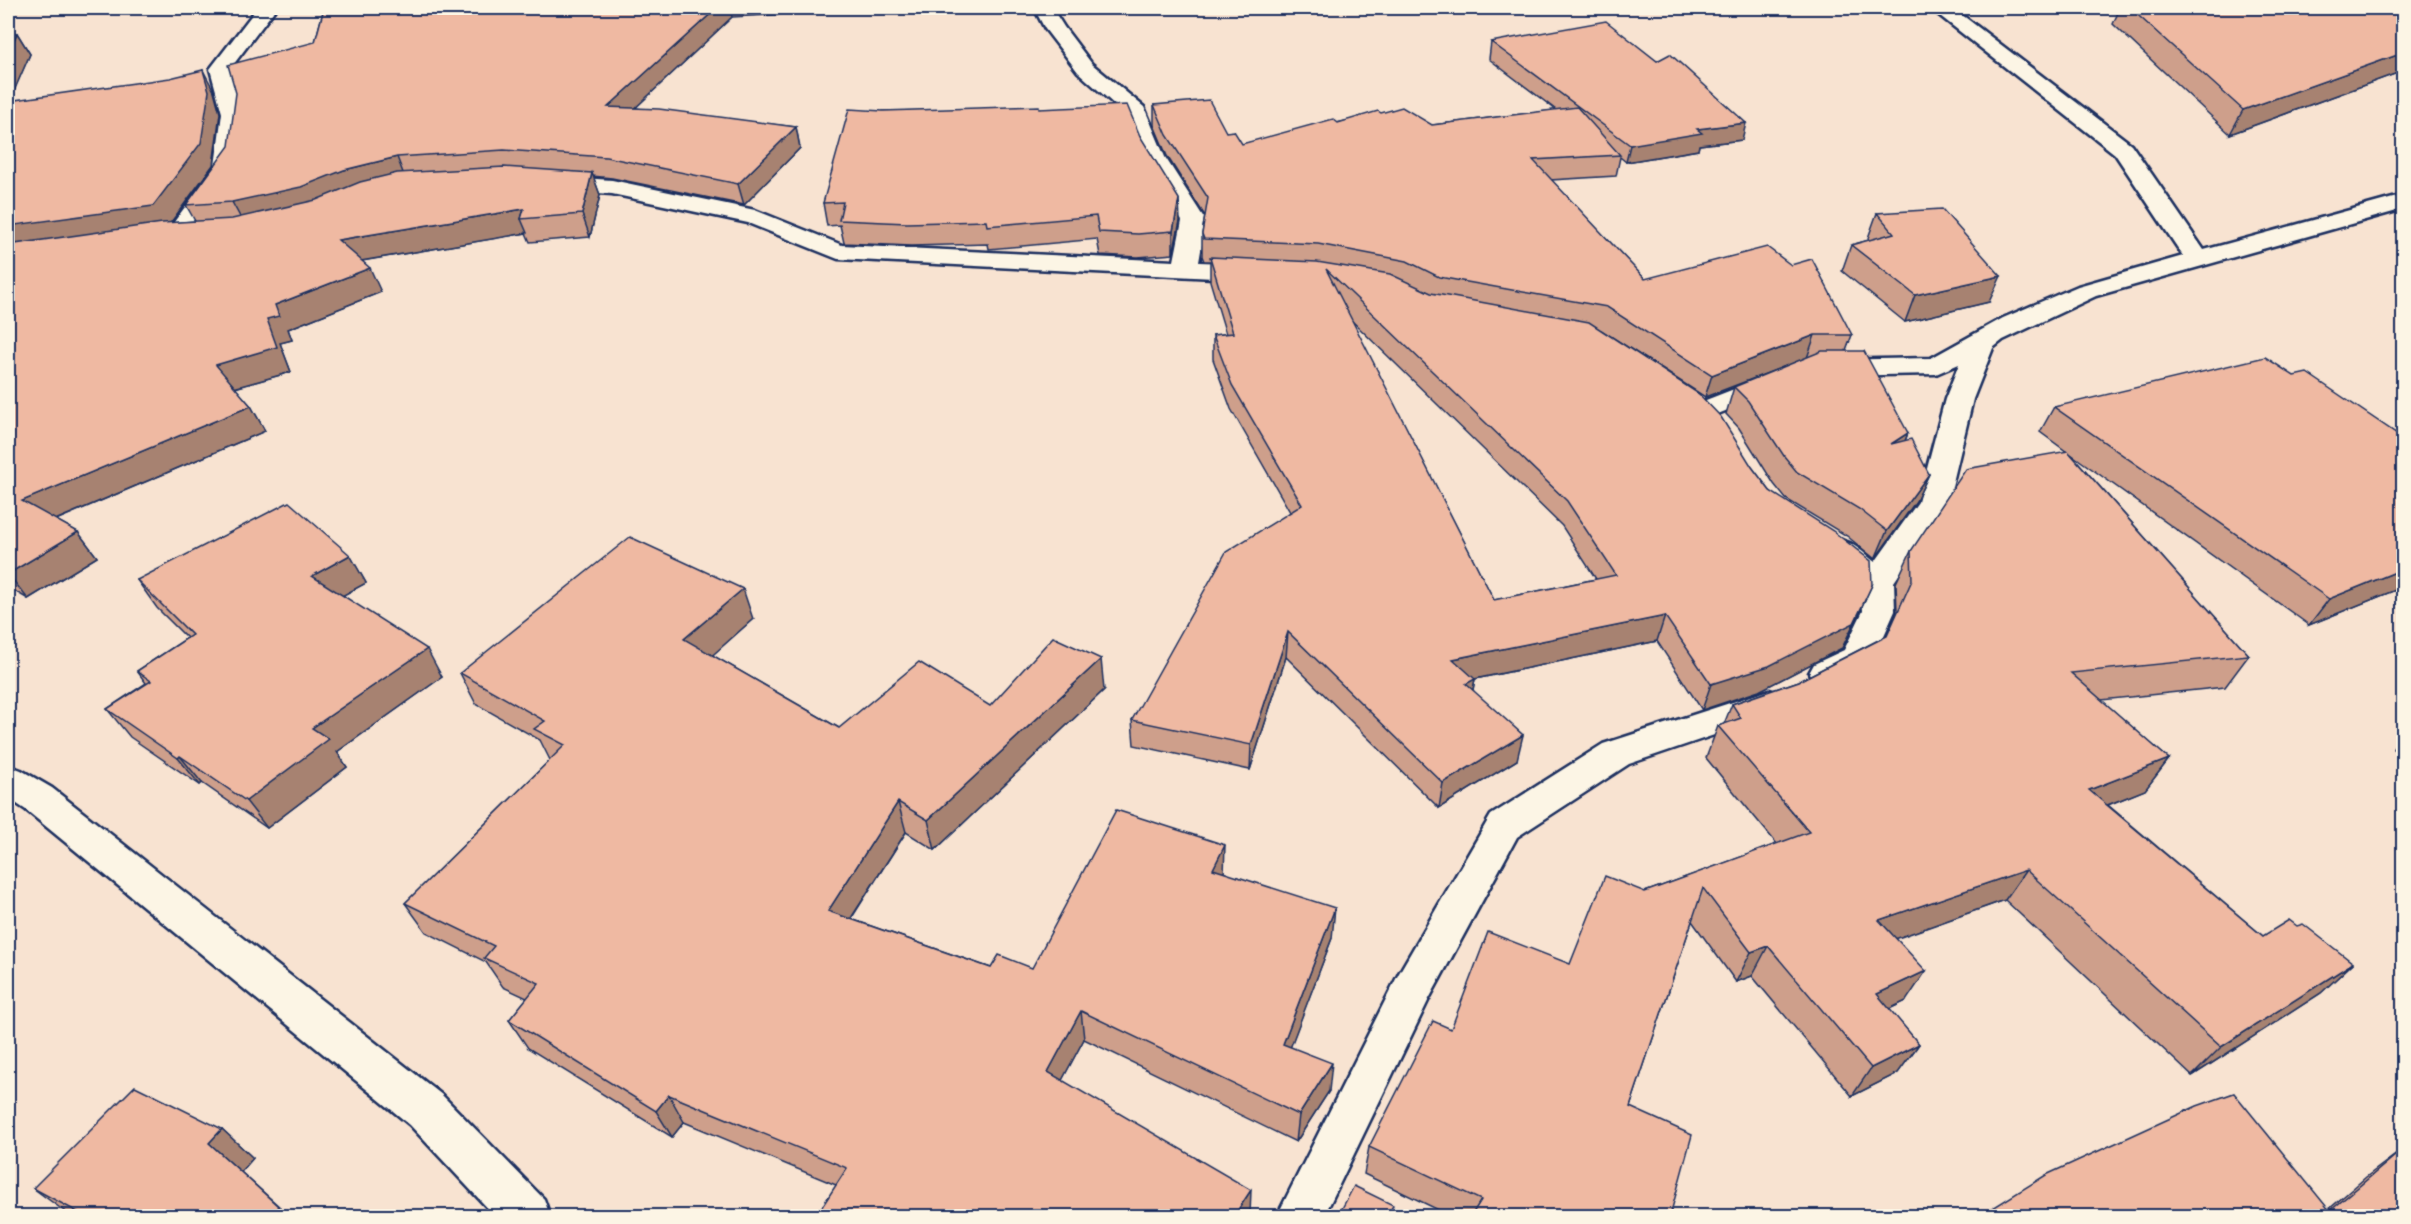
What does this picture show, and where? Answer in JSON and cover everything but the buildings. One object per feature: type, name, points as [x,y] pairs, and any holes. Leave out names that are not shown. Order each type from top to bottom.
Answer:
[{"type":"street","points":[[210,235],[163,239],[226,166],[233,113],[220,69],[266,8]]},
{"type":"street","points":[[1043,8],[1055,29],[1085,68],[1136,112],[1154,157],[1194,221],[1185,268]]},
{"type":"street","points":[[1942,8],[2123,149],[2197,258]]},
{"type":"street","points":[[523,181],[612,188],[755,217],[838,252],[1280,274]]},
{"type":"street","points":[[1727,435],[1694,405],[1802,370],[1936,366],[2012,324],[2086,291],[2403,202]]},
{"type":"street","points":[[1300,1216],[1414,986],[1504,826],[1616,754],[1772,702],[1857,658],[1879,610],[1878,581],[1933,503],[1959,399],[1981,344],[2012,324]]},
{"type":"street","points":[[1815,534],[1835,546],[1878,581]]},
{"type":"street","points":[[8,780],[39,799],[426,1110],[527,1216]]}]
